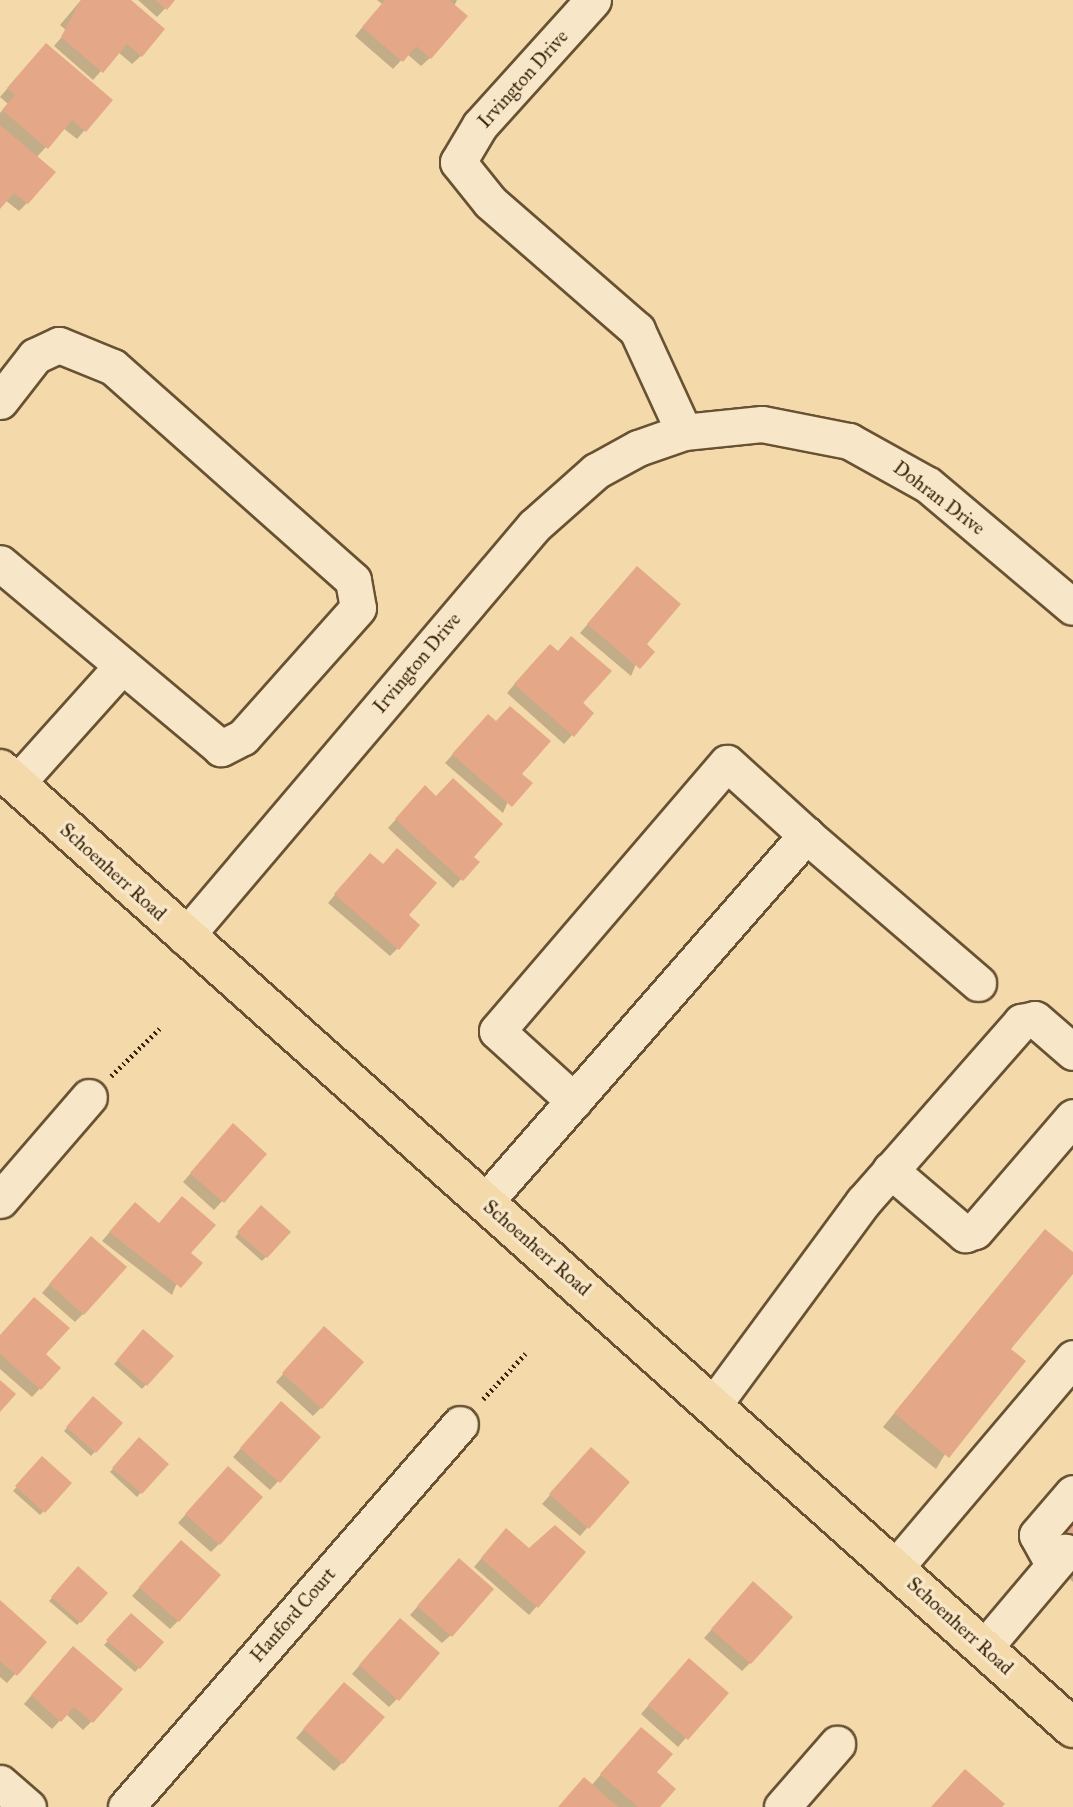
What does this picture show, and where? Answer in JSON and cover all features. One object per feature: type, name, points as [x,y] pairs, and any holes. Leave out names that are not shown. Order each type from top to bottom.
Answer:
[{"type":"main road","name":"Schoenherr Road","points":[[8,777],[184,937],[714,1404],[1073,1728]]},
{"type":"street","name":"Irvington Drive","points":[[184,937],[534,526],[596,471],[684,432],[637,330],[490,202],[458,162],[480,125],[593,0]]},
{"type":"street","points":[[0,401],[35,356],[60,345],[82,350],[113,367],[353,580],[358,608],[243,737],[221,748],[0,563]]},
{"type":"street","name":"Dohran Drive","points":[[684,432],[788,426],[879,454],[929,485],[1073,607]]},
{"type":"street","points":[[8,777],[122,666]]},
{"type":"street","points":[[574,1101],[497,1031],[727,763],[978,983]]},
{"type":"street","points":[[485,1202],[806,835]]},
{"type":"street","points":[[714,1404],[890,1170],[1021,1022],[1035,1019],[1073,1052]]},
{"type":"street","points":[[0,1200],[89,1097]]},
{"type":"street","points":[[890,1170],[965,1234],[975,1231],[1073,1117]]},
{"type":"street","points":[[895,1568],[1073,1358]]},
{"type":"street","name":"Hanford Court","points":[[126,1807],[460,1424]]},
{"type":"street","points":[[984,1647],[1059,1558],[1037,1535],[1073,1493]]},
{"type":"street","points":[[782,1807],[837,1744]]},
{"type":"street","points":[[0,1783],[28,1807]]},
{"type":"path","points":[[89,1097],[161,1027]]},
{"type":"path","points":[[460,1424],[525,1354]]},
{"type":"building","points":[[81,0],[131,0],[165,29],[142,57],[127,44],[103,73],[61,37]]},
{"type":"building","points":[[155,0],[175,0],[167,10]]},
{"type":"building","points":[[385,0],[449,0],[468,16],[431,59],[416,46],[403,62],[362,27]]},
{"type":"building","points":[[46,43],[113,100],[86,132],[72,120],[48,149],[2,110],[15,95],[7,88]]},
{"type":"building","points":[[0,125],[56,172],[28,204],[14,193],[0,209]]},
{"type":"building","points":[[637,566],[681,604],[647,644],[655,652],[640,669],[587,624]]},
{"type":"building","points":[[571,636],[612,671],[583,703],[594,713],[574,737],[514,684],[550,644],[558,651]]},
{"type":"building","points":[[510,706],[551,741],[522,774],[533,783],[512,807],[452,754],[488,714],[496,721]]},
{"type":"building","points":[[453,778],[503,824],[474,857],[480,862],[463,881],[395,819],[425,785],[436,796]]},
{"type":"building","points":[[397,848],[437,883],[409,915],[420,925],[399,950],[334,894],[370,853],[383,864]]},
{"type":"building","points":[[233,1123],[267,1154],[224,1203],[190,1173]]},
{"type":"building","points":[[182,1196],[216,1225],[191,1253],[203,1263],[181,1288],[109,1232],[135,1202],[159,1223]]},
{"type":"building","points":[[261,1205],[291,1232],[267,1258],[237,1232]]},
{"type":"building","points":[[1045,1229],[1073,1252],[1073,1274],[1011,1349],[1026,1361],[949,1458],[894,1413]]},
{"type":"building","points":[[91,1236],[127,1267],[84,1315],[49,1284]]},
{"type":"building","points":[[34,1297],[70,1328],[46,1354],[61,1368],[41,1390],[0,1354],[0,1335]]},
{"type":"building","points":[[324,1326],[364,1362],[322,1409],[282,1373]]},
{"type":"building","points":[[143,1329],[174,1356],[147,1386],[117,1360]]},
{"type":"building","points":[[0,1380],[16,1394],[0,1412]]},
{"type":"building","points":[[93,1396],[123,1423],[96,1453],[66,1427]]},
{"type":"building","points":[[281,1401],[321,1437],[280,1483],[240,1448]]},
{"type":"building","points":[[139,1437],[169,1464],[142,1494],[112,1468]]},
{"type":"building","points":[[591,1447],[630,1482],[589,1529],[549,1494]]},
{"type":"building","points":[[42,1456],[72,1483],[45,1513],[15,1486]]},
{"type":"building","points":[[228,1466],[263,1497],[220,1545],[185,1514]]},
{"type":"building","points":[[1064,1516],[1073,1523],[1073,1559],[1046,1535]]},
{"type":"building","points":[[555,1525],[586,1552],[538,1608],[481,1558],[506,1528],[529,1548]]},
{"type":"building","points":[[181,1540],[221,1575],[179,1622],[139,1587]]},
{"type":"building","points":[[459,1558],[494,1589],[452,1637],[417,1606]]},
{"type":"building","points":[[78,1566],[108,1593],[81,1623],[51,1597]]},
{"type":"building","points":[[753,1581],[793,1617],[751,1664],[711,1629]]},
{"type":"building","points":[[0,1600],[47,1642],[17,1676],[0,1661]]},
{"type":"building","points":[[131,1613],[164,1642],[140,1669],[106,1640]]},
{"type":"building","points":[[400,1618],[440,1653],[399,1701],[359,1665]]},
{"type":"building","points":[[73,1646],[123,1689],[93,1723],[74,1707],[61,1722],[31,1695]]},
{"type":"building","points":[[689,1658],[729,1693],[688,1740],[648,1705]]},
{"type":"building","points":[[344,1682],[385,1717],[343,1764],[303,1729]]},
{"type":"building","points":[[641,1727],[673,1754],[657,1772],[676,1789],[660,1807],[638,1807],[600,1774]]},
{"type":"building","points":[[965,1769],[1005,1804],[1002,1807],[931,1807]]},
{"type":"building","points":[[584,1777],[618,1807],[558,1807]]}]
